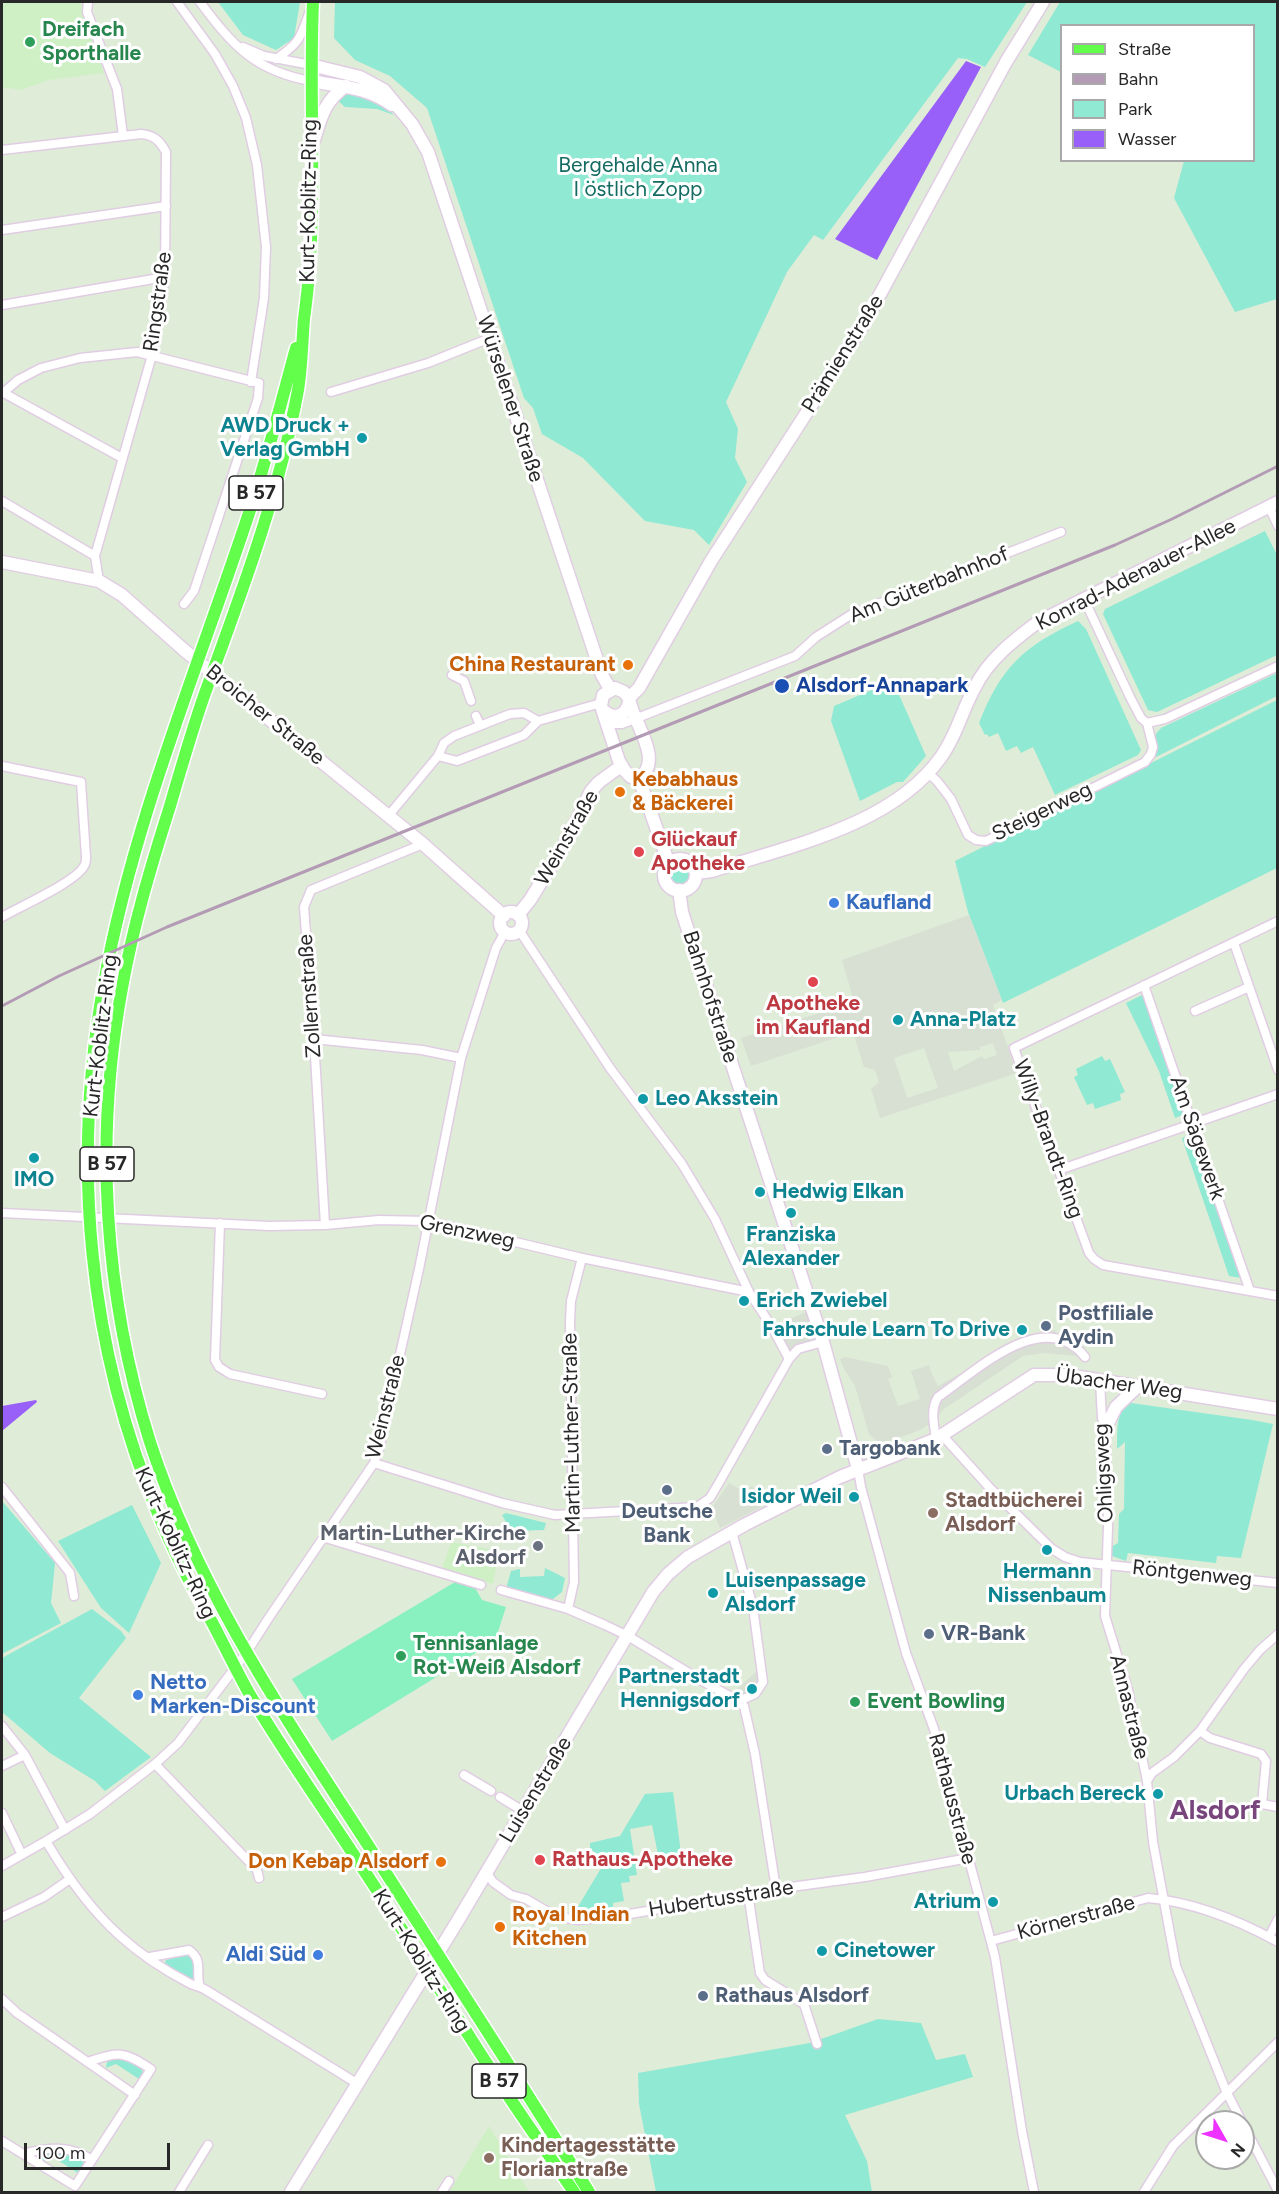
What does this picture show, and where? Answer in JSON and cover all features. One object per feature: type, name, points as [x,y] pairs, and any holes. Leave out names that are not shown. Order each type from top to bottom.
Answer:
[{"type":"main road","name":"Prämienstraße","points":[[629,700],[639,688],[711,561],[866,322],[1006,62],[1043,2]]},
{"type":"main road","name":"B 57","points":[[311,81],[313,3]]},
{"type":"main road","name":"Würselener Straße","points":[[311,65],[348,73],[373,83],[392,98],[412,124],[428,152],[602,675],[610,689]]},
{"type":"main road","name":"Würselener Straße","points":[[311,81],[370,92],[402,112]]},
{"type":"main road","name":"Kurt-Koblitz-Ring","points":[[311,81],[309,273],[299,384],[283,457],[265,523],[156,849],[133,934],[121,993],[108,1127],[107,1219],[117,1307],[132,1378],[151,1444],[174,1507],[260,1677],[589,2193]]},
{"type":"main road","points":[[312,150],[323,110],[331,97],[346,86]]},
{"type":"main road","name":"Kurt-Koblitz-Ring","points":[[304,321],[269,452],[144,826],[119,913],[104,985],[90,1090],[89,1218],[97,1300],[110,1368],[138,1463],[183,1569],[248,1692],[476,2047],[574,2193]]},
{"type":"main road","name":"Konrad-Adenauer-Allee","points":[[696,873],[712,871],[820,836],[857,821],[905,794],[928,773],[942,755],[955,732],[975,686],[989,665],[1011,642],[1038,622],[1273,505]]},
{"type":"main road","name":"Broicher Straße","points":[[2,562],[99,581],[122,596],[198,661],[423,843],[504,916]]},
{"type":"main road","points":[[610,689],[620,689],[629,700],[646,745],[650,764],[645,775],[639,779],[632,777],[621,766],[603,711],[603,694],[610,689]]},
{"type":"main road","points":[[603,711],[615,717],[622,715],[627,709],[629,700]]},
{"type":"main road","name":"Weinstraße","points":[[518,915],[566,842],[591,791],[621,766]]},
{"type":"main road","points":[[639,779],[669,864]]},
{"type":"main road","points":[[674,860],[685,860],[690,863],[696,873],[693,884],[685,890],[679,890],[671,888],[665,880],[664,872],[674,860]]},
{"type":"main road","name":"Bahnhofstraße","points":[[679,890],[682,912],[824,1342]]},
{"type":"main road","points":[[513,913],[518,915],[521,921],[519,930],[511,934],[504,932],[501,924],[504,916],[513,913]]},
{"type":"main road","name":"Rathausstraße","points":[[824,1342],[858,1469]]},
{"type":"main road","name":"Übacher Weg","points":[[858,1469],[939,1437],[1034,1375],[1050,1373],[1278,1408]]},
{"type":"main road","points":[[1105,1429],[1116,1407],[1137,1387]]},
{"type":"main road","name":"Luisenstraße","points":[[291,2193],[653,1593],[668,1574],[697,1550],[858,1469]]},
{"type":"street","points":[[88,2],[87,12],[117,89],[123,136]]},
{"type":"street","points":[[177,2],[215,54],[233,86],[246,118],[257,165],[266,247],[264,298],[255,383],[258,398],[194,591],[184,604]]},
{"type":"street","points":[[200,2],[232,41],[251,58],[264,67],[291,78],[311,81]]},
{"type":"street","points":[[276,59],[294,47],[300,39],[313,3]]},
{"type":"street","points":[[232,41],[254,52],[276,59],[311,65]]},
{"type":"street","name":"Ringstraße","points":[[2,150],[149,135],[161,144],[166,152],[165,277],[152,355],[95,556],[99,581]]},
{"type":"street","points":[[2,230],[166,206]]},
{"type":"street","points":[[2,305],[165,277]]},
{"type":"street","points":[[331,392],[428,363],[490,338]]},
{"type":"street","points":[[122,458],[3,392],[18,380],[41,368],[80,358],[137,352],[255,383]]},
{"type":"street","points":[[2,501],[95,556]]},
{"type":"street","points":[[1273,505],[1278,526]]},
{"type":"street","name":"Am Güterbahnhof","points":[[538,721],[574,711],[603,711],[617,725],[636,720],[795,656],[816,637],[852,614],[1061,532]]},
{"type":"street","name":"Steigerweg","points":[[928,773],[938,781],[951,800],[968,835],[976,840],[986,841],[1145,762],[1153,747],[1147,723],[1141,718],[1130,697],[1083,599]]},
{"type":"street","points":[[1147,723],[1165,719],[1278,666]]},
{"type":"street","points":[[452,675],[464,681],[471,701]]},
{"type":"street","points":[[389,815],[438,756],[444,743],[454,736],[510,714],[524,713],[538,721],[524,735],[457,761],[438,756]]},
{"type":"street","points":[[476,716],[480,725]]},
{"type":"street","points":[[2,766],[81,782],[86,857],[85,865],[80,872],[63,884],[2,917]]},
{"type":"street","name":"Zollernstraße","points":[[325,1225],[304,907],[311,890],[423,843]]},
{"type":"street","name":"Willy-Brandt-Ring","points":[[1278,921],[1014,1048],[1089,1253],[1098,1263],[1278,1296]]},
{"type":"street","points":[[519,930],[610,1068],[682,1164],[715,1219],[749,1292],[772,1327],[789,1359]]},
{"type":"street","name":"Weinstraße","points":[[2,1866],[65,1830],[109,1800],[178,1743],[247,1652],[374,1463],[389,1404],[461,1058],[496,948],[504,932]]},
{"type":"street","points":[[1234,943],[1278,1070]]},
{"type":"street","name":"Am Sägewerk","points":[[1144,985],[1250,1291]]},
{"type":"street","points":[[1195,1011],[1249,987]]},
{"type":"street","points":[[314,1039],[422,1050],[461,1058]]},
{"type":"street","points":[[1059,1170],[1278,1094]]},
{"type":"street","points":[[2,1213],[89,1218]]},
{"type":"street","name":"Grenzweg","points":[[89,1218],[269,1226],[325,1225],[379,1220],[428,1221],[582,1258],[749,1292]]},
{"type":"street","points":[[220,1223],[215,1360],[224,1371],[236,1376],[322,1394]]},
{"type":"street","name":"Martin-Luther-Straße","points":[[568,1609],[574,1582],[570,1301],[582,1258]]},
{"type":"street","points":[[1084,1357],[1069,1341],[1061,1339],[1040,1338],[1016,1345],[938,1397],[935,1402],[933,1422],[939,1437],[1052,1549],[1080,1562],[1107,1564]]},
{"type":"street","points":[[374,1463],[502,1503],[555,1515],[697,1507],[704,1503],[726,1472],[789,1359],[798,1349],[824,1342]]},
{"type":"street","name":"Ohligsweg","points":[[1100,1381],[1102,1418],[1105,1429],[1107,1564]]},
{"type":"street","name":"Rathausstraße","points":[[858,1469],[906,1653],[934,1729],[995,1957],[1034,2193]]},
{"type":"street","points":[[2,1487],[70,1573],[74,1596]]},
{"type":"street","points":[[732,1532],[753,1607],[763,1682],[755,1694],[739,1701]]},
{"type":"street","points":[[325,1535],[329,1539],[481,1585]]},
{"type":"street","name":"Röntgenweg","points":[[1107,1564],[1278,1583]]},
{"type":"street","name":"Annastraße","points":[[1107,1564],[1105,1616],[1128,1690],[1147,1781],[1162,1900],[1176,1966],[1226,2091],[1236,2110]]},
{"type":"street","points":[[501,1590],[568,1609],[628,1636],[739,1701],[746,1711],[755,1754],[776,1889]]},
{"type":"street","points":[[1147,1781],[1152,1773],[1174,1757],[1200,1731],[1244,1669],[1260,1650],[1278,1635]]},
{"type":"street","points":[[2,1726],[25,1755],[65,1830]]},
{"type":"street","points":[[1200,1731],[1210,1738],[1261,1754],[1266,1761],[1262,1804],[1278,1808]]},
{"type":"street","points":[[2,1766],[25,1755]]},
{"type":"street","points":[[155,1764],[257,1870],[259,1878]]},
{"type":"street","points":[[464,1775],[491,1791]]},
{"type":"street","points":[[500,1797],[523,1811]]},
{"type":"street","points":[[2,1813],[22,1855]]},
{"type":"street","points":[[46,1841],[70,1879],[122,1938],[191,1984],[200,1987],[358,2084]]},
{"type":"street","name":"Hubertusstraße","points":[[486,1872],[493,1882],[505,1891],[526,1899],[555,1916],[578,1920],[618,1916],[748,1893],[865,1877],[969,1858]]},
{"type":"street","points":[[2,1917],[44,1897],[70,1879]]},
{"type":"street","points":[[748,1893],[760,1973],[765,1980],[804,2004],[817,2044]]},
{"type":"street","name":"Körnerstraße","points":[[991,1941],[1148,1898],[1228,1918],[1278,1942]]},
{"type":"street","points":[[1269,1937],[1278,1919]]},
{"type":"street","points":[[150,1958],[189,1950],[195,1954],[199,1962],[200,1987]]},
{"type":"street","points":[[2,1999],[25,2018],[135,2094]]},
{"type":"street","points":[[1144,2193],[1173,2146],[1278,2042]]},
{"type":"street","points":[[2,2141],[75,2186],[151,2069],[124,2054],[87,2062]]},
{"type":"street","points":[[179,2193],[208,2145]]},
{"type":"street","name":"Annastraße","points":[[1255,2146],[1278,2191]]},
{"type":"street","points":[[23,2154],[49,2147],[81,2154],[92,2160]]},
{"type":"street","points":[[442,2193],[449,2181]]},
{"type":"shaded area","points":[[2,2],[81,2],[82,11],[104,73],[49,80],[21,90],[2,87]]},
{"type":"shaded area","name":"Anna-Platz","points":[[969,915],[1002,1000],[993,1005],[1017,1073],[880,1118],[871,1089],[879,1082],[875,1070],[864,1067],[853,1032],[751,1066],[741,1038],[854,1002],[842,960]],"holes":[[[993,1043],[997,1055],[984,1059],[982,1056],[954,1071],[948,1052],[980,1050],[980,1047]],[[924,1048],[938,1088],[907,1098],[894,1058]]]},
{"type":"shaded area","points":[[813,1309],[823,1342],[812,1344],[789,1359],[772,1327]]},
{"type":"shaded area","points":[[1055,1330],[1056,1334],[1082,1337],[1080,1356],[1044,1353],[1023,1356],[944,1409],[933,1422],[920,1430],[879,1443],[869,1434],[855,1386],[840,1359],[845,1357],[888,1366],[892,1377],[888,1379],[898,1406],[920,1399],[911,1371],[929,1365],[938,1386],[1030,1335]]},
{"type":"shaded area","points":[[729,1483],[746,1493],[751,1486],[754,1488],[761,1507],[720,1528],[712,1508]]},
{"type":"shaded area","points":[[451,1542],[499,1551],[493,1584],[442,1569]]},
{"type":"shaded area","points":[[761,1667],[763,1682],[746,1699],[730,1696]]},
{"type":"shaded area","name":"Kindertagesstätte Florianstraße","points":[[489,2126],[528,2190],[530,2192],[449,2192]]},
{"type":"green space","points":[[218,2],[300,2],[294,38],[276,50],[243,35]]},
{"type":"green space","name":"Bergehalde Anna I östlich Zopp","points":[[335,2],[1027,2],[985,67],[967,59],[958,58],[823,240],[814,235],[787,272],[726,402],[738,429],[735,458],[747,482],[709,545],[694,530],[645,521],[583,458],[542,434],[533,408],[524,398],[427,108],[390,76],[355,60],[334,38]]},
{"type":"green space","points":[[1060,2],[1277,2],[1277,299],[1235,312],[1174,198],[1184,162],[1255,162],[1255,24],[1060,24],[1060,71],[1028,55]]},
{"type":"green space","points":[[348,93],[373,99],[394,115],[377,109],[345,107],[336,99]]},
{"type":"green space","points":[[1265,531],[1277,555],[1277,655],[1157,712],[1148,710],[1103,614],[1105,609]]},
{"type":"green space","points":[[1078,621],[1086,629],[1141,750],[1138,755],[1055,795],[1033,747],[1021,753],[1017,746],[1006,751],[998,733],[989,737],[985,735],[979,723],[996,687],[1016,660],[1043,640]]},
{"type":"green space","points":[[1277,673],[1277,696],[1154,758],[1158,747],[1155,735],[1161,728]]},
{"type":"green space","points":[[893,681],[926,756],[903,782],[897,782],[860,801],[831,721],[834,706]]},
{"type":"green space","points":[[1277,700],[1277,868],[1003,1003],[968,912],[955,861]]},
{"type":"green space","points":[[680,864],[688,867],[691,875],[688,883],[680,886],[672,883],[669,875],[672,867]]},
{"type":"green space","points":[[1144,994],[1185,1114],[1175,1118],[1159,1071],[1126,1003]]},
{"type":"green space","points":[[1102,1056],[1105,1061],[1110,1059],[1125,1092],[1120,1094],[1121,1100],[1095,1109],[1093,1103],[1087,1105],[1074,1077],[1078,1075],[1076,1069]]},
{"type":"green space","points":[[1192,1134],[1241,1278],[1229,1276],[1182,1138]]},
{"type":"green space","points":[[1131,1403],[1273,1424],[1241,1558],[1217,1556],[1216,1563],[1128,1553],[1126,1561],[1112,1556],[1111,1547],[1118,1543],[1119,1514],[1124,1509],[1125,1442],[1117,1449],[1118,1423],[1122,1412]]},
{"type":"green space","points":[[2,1501],[55,1563],[51,1603],[61,1623],[2,1654]]},
{"type":"green space","points":[[132,1505],[161,1563],[129,1633],[101,1608],[58,1541]]},
{"type":"green space","points":[[506,1513],[546,1523],[544,1530],[511,1531],[502,1515]]},
{"type":"green space","points":[[545,1568],[565,1578],[562,1592],[549,1602],[506,1589],[511,1571],[520,1569],[520,1577],[544,1576]]},
{"type":"green space","name":"Tennisanlage Rot-Weiß Alsdorf","points":[[455,1582],[474,1586],[482,1600],[506,1607],[495,1641],[332,1741],[292,1679]]},
{"type":"green space","points":[[92,1609],[121,1631],[126,1638],[79,1698],[151,1757],[105,1791],[95,1781],[50,1753],[2,1712],[2,1658]]},
{"type":"green space","points":[[673,1792],[682,1861],[660,1864],[652,1825],[630,1829],[637,1875],[629,1876],[630,1882],[621,1883],[624,1901],[613,1903],[613,1907],[576,1910],[606,1860],[590,1849],[590,1843],[620,1836],[645,1794]]},
{"type":"green space","points":[[184,1955],[191,1956],[195,1962],[194,1978],[190,1981],[165,1963],[166,1960]]},
{"type":"green space","points":[[878,2019],[921,2023],[936,2060],[965,2054],[973,2077],[845,2115],[867,2161],[872,2192],[656,2192],[639,2104],[638,2073],[810,2043]]},
{"type":"green space","points":[[123,2057],[140,2067],[143,2073],[139,2079],[116,2064],[106,2068],[111,2058]]},
{"type":"green space","points":[[43,2151],[63,2152],[80,2157],[84,2164],[78,2173],[53,2157],[43,2161],[40,2156]]},
{"type":"water","points":[[966,61],[981,67],[877,260],[835,239]]},
{"type":"water","points":[[36,1400],[37,1402],[2,1431],[2,1406]]},
{"type":"railway","points":[[2,1006],[59,976],[167,927],[1115,545],[1278,466]]},
{"type":"place","name":"Dreifach Sporthalle","points":[[30,42]]},
{"type":"place","name":"AWD Druck + Verlag GmbH","points":[[362,438]]},
{"type":"place","name":"China Restaurant","points":[[628,665]]},
{"type":"place","name":"Alsdorf-Annapark","points":[[782,686]]},
{"type":"place","name":"Kebabhaus & Bäckerei","points":[[620,792]]},
{"type":"place","name":"Glückauf Apotheke","points":[[639,852]]},
{"type":"place","name":"Kaufland","points":[[834,903]]},
{"type":"place","name":"Apotheke im Kaufland","points":[[813,982]]},
{"type":"place","name":"Anna-Platz","points":[[898,1020]]},
{"type":"place","name":"Leo Aksstein","points":[[643,1099]]},
{"type":"place","name":"IMO","points":[[34,1158]]},
{"type":"place","name":"Hedwig Elkan","points":[[760,1192]]},
{"type":"place","name":"Franziska Alexander","points":[[791,1213]]},
{"type":"place","name":"Erich Zwiebel","points":[[744,1301]]},
{"type":"place","name":"Postfiliale Aydin","points":[[1046,1326]]},
{"type":"place","name":"Fahrschule Learn To Drive","points":[[1022,1330]]},
{"type":"place","name":"Targobank","points":[[827,1449]]},
{"type":"place","name":"Deutsche Bank","points":[[667,1490]]},
{"type":"place","name":"Isidor Weil","points":[[854,1497]]},
{"type":"place","name":"Stadtbücherei Alsdorf","points":[[933,1513]]},
{"type":"place","name":"Martin-Luther-Kirche Alsdorf","points":[[538,1546]]},
{"type":"place","name":"Hermann Nissenbaum","points":[[1047,1550]]},
{"type":"place","name":"Luisenpassage Alsdorf","points":[[713,1593]]},
{"type":"place","name":"VR-Bank","points":[[929,1634]]},
{"type":"place","name":"Tennisanlage Rot-Weiß Alsdorf","points":[[401,1656]]},
{"type":"place","name":"Partnerstadt Hennigsdorf","points":[[752,1689]]},
{"type":"place","name":"Netto Marken-Discount","points":[[138,1695]]},
{"type":"place","name":"Event Bowling","points":[[855,1702]]},
{"type":"place","name":"Urbach Bereck","points":[[1158,1794]]},
{"type":"place","name":"Rathaus-Apotheke","points":[[540,1860]]},
{"type":"place","name":"Don Kebap Alsdorf","points":[[441,1862]]},
{"type":"place","name":"Atrium","points":[[993,1902]]},
{"type":"place","name":"Royal Indian Kitchen","points":[[500,1927]]},
{"type":"place","name":"Cinetower","points":[[822,1951]]},
{"type":"place","name":"Aldi Süd","points":[[318,1955]]},
{"type":"place","name":"Rathaus Alsdorf","points":[[703,1996]]},
{"type":"place","name":"Kindertagesstätte Florianstraße","points":[[489,2158]]},
{"type":"district","name":"Alsdorf","points":[[1215,1811]]}]
